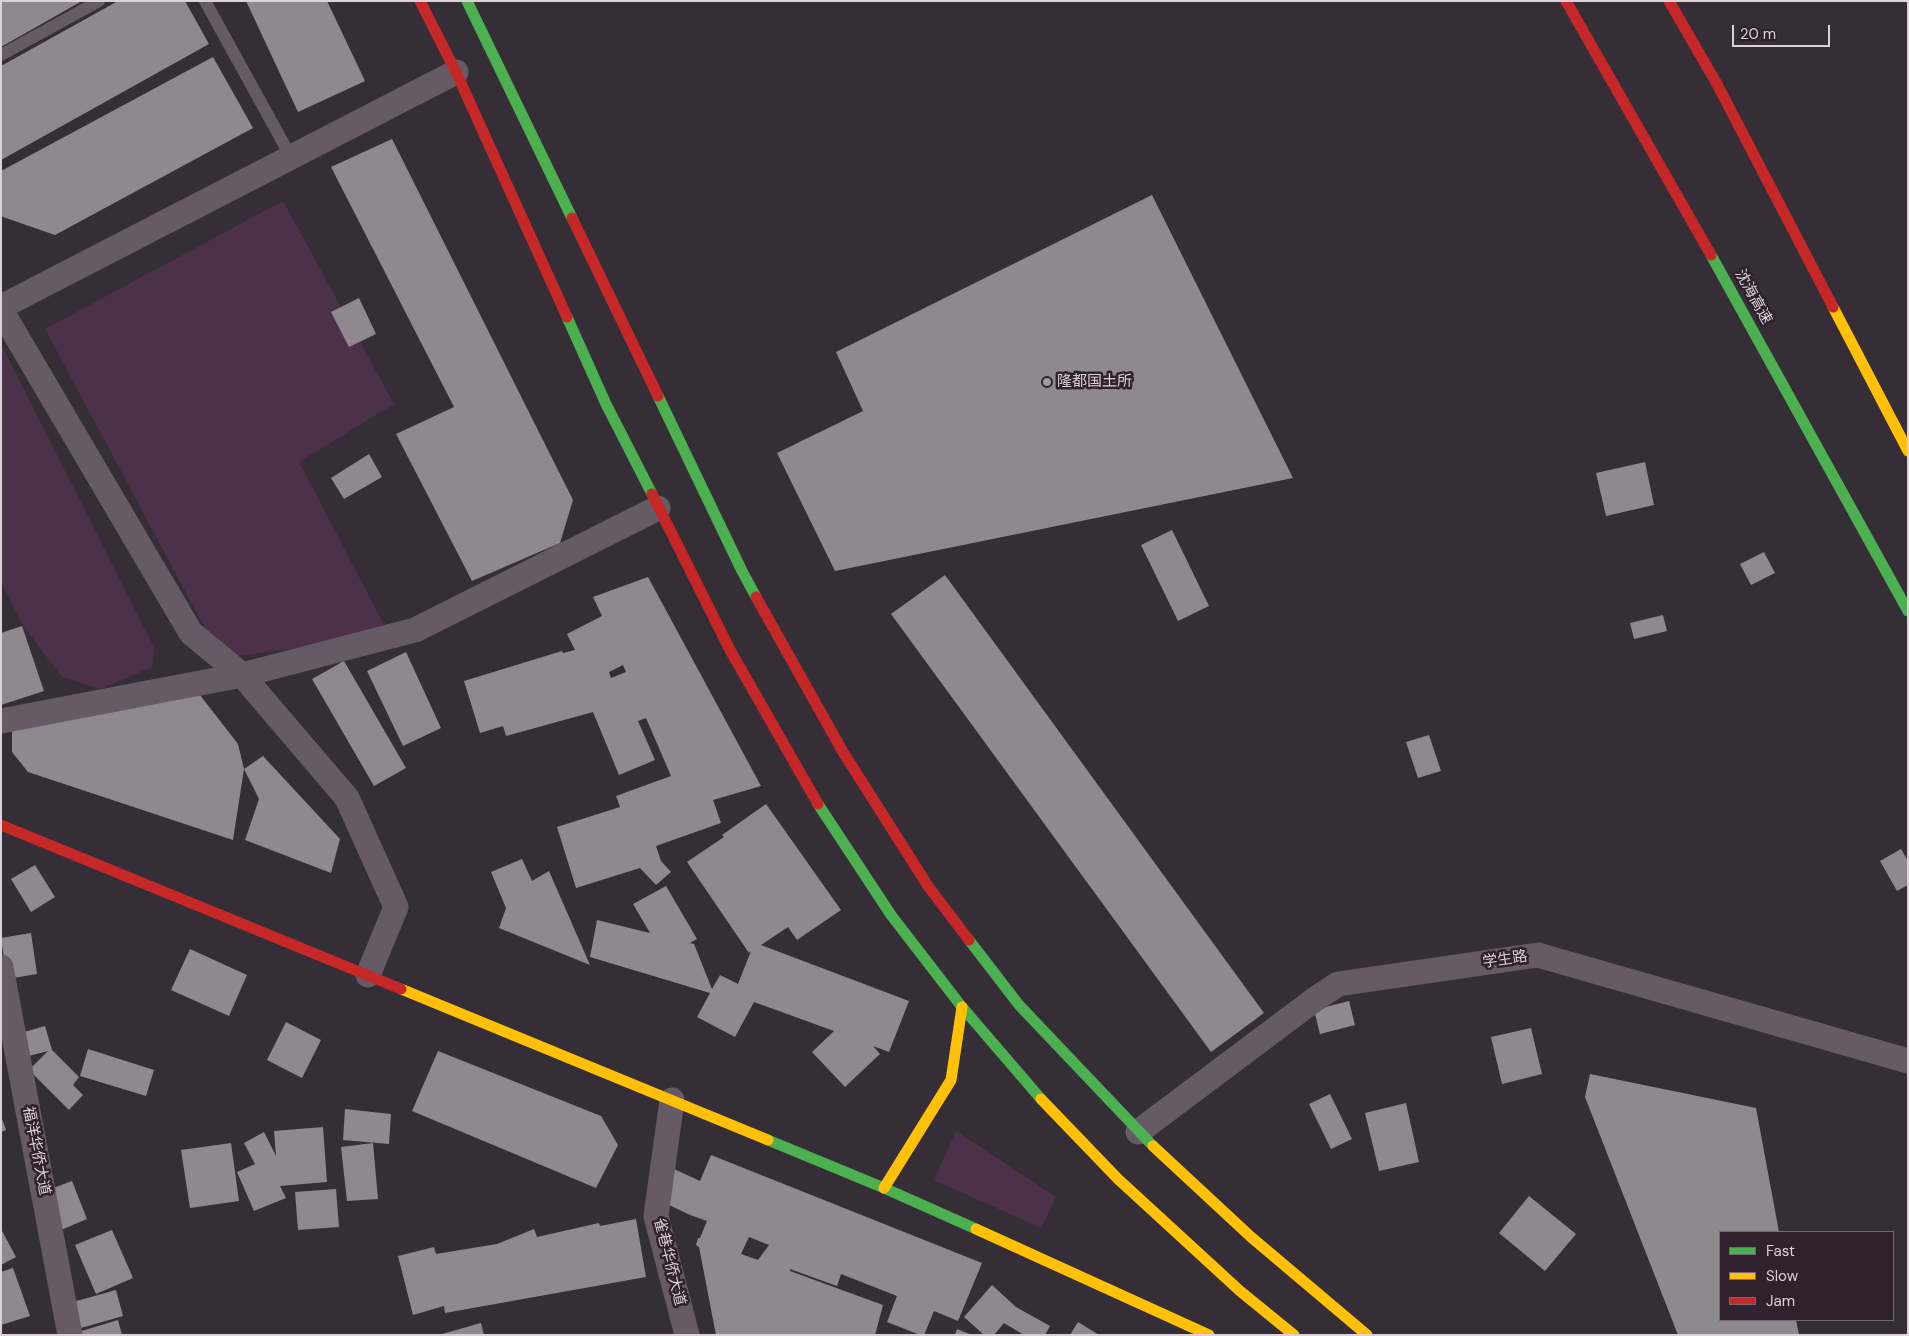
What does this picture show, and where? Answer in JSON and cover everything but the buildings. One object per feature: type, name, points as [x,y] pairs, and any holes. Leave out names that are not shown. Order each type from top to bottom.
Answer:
[{"type":"main road","points":[[420,1],[456,72],[606,404],[730,650],[811,794],[891,915],[962,1007],[1042,1100],[1118,1179],[1240,1290],[1294,1335]]},
{"type":"main road","points":[[467,1],[742,571],[843,752],[928,886],[1019,1005],[1138,1132],[1251,1237],[1354,1326],[1367,1335]]},
{"type":"main road","name":"沈海高速","points":[[1566,1],[1738,301],[1908,611]]},
{"type":"main road","points":[[1669,1],[1717,84],[1908,451]]},
{"type":"main road","points":[[1,824],[884,1188],[1209,1335]]},
{"type":"main road","points":[[884,1188],[952,1080],[962,1007]]},
{"type":"street","points":[[368,975],[396,907],[347,798],[242,675],[191,633],[1,308],[456,72]]},
{"type":"street","points":[[1,721],[242,675],[415,630],[658,508]]},
{"type":"street","name":"学生路","points":[[1138,1132],[1338,984],[1538,955],[1908,1061]]},
{"type":"street","name":"福洋华侨大道","points":[[1,967],[70,1335]]},
{"type":"street","name":"雀巷华侨大道","points":[[672,1100],[656,1216],[687,1335]]},
{"type":"lane","points":[[1,55],[99,1]]},
{"type":"lane","points":[[206,1],[291,157]]},
{"type":"shaded area","points":[[283,201],[394,404],[299,462],[390,636],[237,656],[215,647],[45,329]]},
{"type":"shaded area","points":[[1,344],[154,647],[152,667],[100,689],[61,676],[22,624],[1,582]]},
{"type":"shaded area","points":[[956,1131],[1056,1197],[1041,1228],[934,1180]]},
{"type":"traffic: fast","points":[[467,1],[572,218]]},
{"type":"traffic: fast","points":[[1711,255],[1908,611]]},
{"type":"traffic: fast","points":[[567,317],[606,404],[652,494]]},
{"type":"traffic: fast","points":[[658,396],[756,597]]},
{"type":"traffic: fast","points":[[818,804],[891,915],[962,1007],[1041,1099]]},
{"type":"traffic: fast","points":[[969,940],[1019,1005],[1153,1146]]},
{"type":"traffic: fast","points":[[768,1140],[884,1188],[976,1229]]},
{"type":"traffic: slow","points":[[1833,307],[1908,451]]},
{"type":"traffic: slow","points":[[401,989],[768,1140]]},
{"type":"traffic: slow","points":[[884,1188],[951,1080],[962,1007]]},
{"type":"traffic: slow","points":[[1041,1099],[1118,1179],[1240,1291],[1294,1335]]},
{"type":"traffic: slow","points":[[1153,1146],[1251,1237],[1367,1335]]},
{"type":"traffic: slow","points":[[976,1229],[1209,1335]]},
{"type":"traffic: jam","points":[[420,1],[456,72],[567,317]]},
{"type":"traffic: jam","points":[[1566,1],[1711,255]]},
{"type":"traffic: jam","points":[[1669,1],[1717,84],[1833,307]]},
{"type":"traffic: jam","points":[[572,218],[658,396]]},
{"type":"traffic: jam","points":[[652,494],[730,650],[818,804]]},
{"type":"traffic: jam","points":[[756,597],[843,752],[928,886],[969,940]]},
{"type":"traffic: jam","points":[[1,825],[401,989]]},
{"type":"place","name":"隆都国土所","points":[[1047,382]]}]
